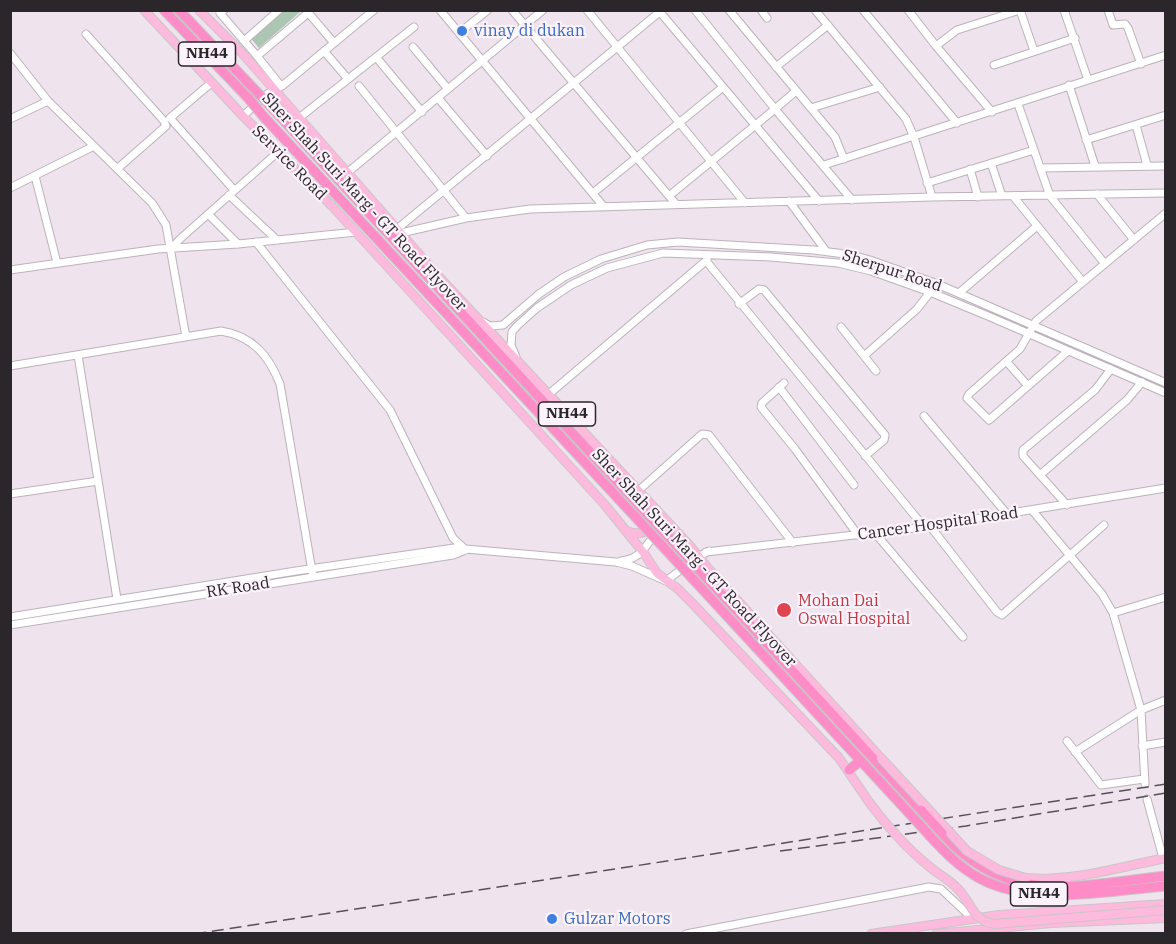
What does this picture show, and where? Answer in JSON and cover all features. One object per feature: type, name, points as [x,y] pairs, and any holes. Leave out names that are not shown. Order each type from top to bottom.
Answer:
[{"type":"highway","name":"Sher Shah Suri Marg - GT Road Flyover","points":[[164,10],[649,517],[693,579],[948,856],[978,878],[1023,893],[1060,894],[1166,886]]},
{"type":"highway","name":"Sher Shah Suri Marg - GT Road Flyover","points":[[178,10],[273,109],[700,572],[866,747],[958,851],[984,870],[1008,880],[1078,885],[1166,876]]},
{"type":"highway","points":[[849,770],[860,761]]},
{"type":"main road","name":"Service Road","points":[[144,10],[211,83],[356,232],[626,530]]},
{"type":"main road","name":"Service Road","points":[[199,10],[277,88],[299,118],[347,173],[481,321]]},
{"type":"main road","name":"NH44","points":[[481,321],[638,491],[649,517],[677,532],[698,556]]},
{"type":"main road","points":[[626,530],[637,534],[648,531],[655,522],[649,517]]},
{"type":"main road","name":"NH44","points":[[626,530],[651,566],[666,581]]},
{"type":"main road","points":[[698,556],[866,747],[881,758],[967,851],[999,870],[1029,880],[1079,877],[1164,858]]},
{"type":"main road","points":[[666,581],[693,604],[849,770],[869,802],[899,840],[956,886],[975,915],[985,922],[995,924],[1166,910]]},
{"type":"main road","points":[[871,933],[999,915],[1166,904]]},
{"type":"main road","points":[[936,933],[1052,923],[1166,918]]},
{"type":"street","points":[[224,10],[220,13],[256,56],[277,88]]},
{"type":"street","points":[[244,41],[279,10]]},
{"type":"street","points":[[256,56],[308,13],[317,10]]},
{"type":"street","points":[[243,116],[374,10]]},
{"type":"street","points":[[441,10],[604,207]]},
{"type":"street","points":[[459,33],[488,10]]},
{"type":"street","points":[[512,10],[676,204]]},
{"type":"street","points":[[347,173],[543,10]]},
{"type":"street","points":[[587,10],[745,202]]},
{"type":"street","points":[[695,10],[852,200]]},
{"type":"street","points":[[729,10],[836,138],[844,159]]},
{"type":"street","points":[[761,10],[767,18]]},
{"type":"street","points":[[815,10],[906,119],[914,137],[932,197]]},
{"type":"street","points":[[863,10],[957,123]]},
{"type":"street","points":[[908,10],[992,112]]},
{"type":"street","points":[[936,46],[957,30],[1020,10],[1034,51]]},
{"type":"street","points":[[1064,10],[1088,80]]},
{"type":"street","points":[[1108,10],[1113,25],[1125,24],[1128,28],[1141,64]]},
{"type":"street","points":[[399,231],[444,190],[661,11],[819,201]]},
{"type":"street","points":[[308,13],[334,43]]},
{"type":"street","points":[[776,67],[828,25]]},
{"type":"street","points":[[299,118],[414,27]]},
{"type":"street","points":[[86,34],[166,126],[117,169]]},
{"type":"street","points":[[994,66],[1075,38]]},
{"type":"street","points":[[413,47],[448,89]]},
{"type":"street","points":[[324,51],[348,79]]},
{"type":"street","points":[[10,53],[48,101],[152,203],[166,225],[186,337]]},
{"type":"street","points":[[824,165],[1018,104],[1069,85],[1166,56]]},
{"type":"street","points":[[376,57],[422,112]]},
{"type":"street","points":[[211,83],[170,118],[232,193],[277,240]]},
{"type":"street","points":[[1069,85],[1095,166]]},
{"type":"street","points":[[359,86],[466,218]]},
{"type":"street","points":[[593,194],[723,87]]},
{"type":"street","points":[[811,108],[880,87]]},
{"type":"street","points":[[669,196],[796,91]]},
{"type":"street","points":[[438,98],[486,156]]},
{"type":"street","points":[[10,119],[48,101]]},
{"type":"street","points":[[1018,104],[1050,196],[1105,264]]},
{"type":"street","points":[[1086,140],[1166,115]]},
{"type":"street","points":[[1136,125],[1147,165]]},
{"type":"street","points":[[10,188],[94,146]]},
{"type":"street","points":[[927,183],[1034,150]]},
{"type":"street","points":[[171,249],[278,152]]},
{"type":"street","points":[[991,163],[1002,196]]},
{"type":"street","points":[[1040,168],[1166,166]]},
{"type":"street","points":[[970,170],[978,196]]},
{"type":"street","points":[[34,176],[57,263]]},
{"type":"street","points":[[399,231],[530,209],[932,197],[1166,193]]},
{"type":"street","points":[[1096,194],[1134,240]]},
{"type":"street","points":[[1013,196],[1083,282]]},
{"type":"street","points":[[789,201],[826,251]]},
{"type":"street","points":[[208,214],[238,244]]},
{"type":"street","points":[[1068,351],[989,420],[967,396],[1020,349],[1036,321],[1164,217]]},
{"type":"street","points":[[959,293],[1037,226]]},
{"type":"street","points":[[10,270],[158,249],[238,244],[356,232]]},
{"type":"street","points":[[256,242],[390,410],[453,538],[465,550]]},
{"type":"street","name":"Sherpur Road","points":[[481,321],[490,326],[503,325],[539,294],[582,268],[624,252],[657,243],[826,251],[870,260],[935,283],[1166,383]]},
{"type":"street","points":[[549,394],[706,262],[709,244]]},
{"type":"street","points":[[813,260],[814,250]]},
{"type":"street","name":"Sherpur Road","points":[[517,359],[511,345],[512,332],[546,302],[582,279],[623,262],[663,253],[709,254],[813,260],[862,269],[930,292],[1166,393]]},
{"type":"street","points":[[706,262],[997,612],[1002,615],[1104,525]]},
{"type":"street","points":[[864,356],[917,309],[935,283]]},
{"type":"street","points":[[739,304],[759,289],[764,290],[885,435],[886,438],[865,456]]},
{"type":"street","points":[[539,294],[546,302]]},
{"type":"street","points":[[963,306],[966,297]]},
{"type":"street","points":[[841,327],[876,371]]},
{"type":"street","points":[[10,366],[221,331],[249,340],[270,362],[280,384],[312,573]]},
{"type":"street","points":[[78,355],[117,599]]},
{"type":"street","points":[[1007,362],[1028,386]]},
{"type":"street","points":[[1067,505],[1023,456],[1023,450],[1095,390],[1111,369]]},
{"type":"street","points":[[1040,475],[1127,400],[1142,382]]},
{"type":"street","points":[[854,485],[782,385],[762,403],[761,407],[858,535]]},
{"type":"street","points":[[924,416],[1007,514]]},
{"type":"street","points":[[638,491],[702,434],[709,435],[793,543]]},
{"type":"street","points":[[10,494],[98,481]]},
{"type":"street","name":"Cancer Hospital Road","points":[[709,551],[927,527],[1166,488]]},
{"type":"street","points":[[1032,510],[1109,603],[1141,710],[1144,781],[1101,785],[1066,741]]},
{"type":"street","points":[[616,562],[631,559],[643,552],[659,531],[668,528],[677,532]]},
{"type":"street","points":[[875,533],[963,637]]},
{"type":"street","points":[[690,546],[699,551],[709,551]]},
{"type":"street","name":"RK Road","points":[[10,625],[454,548],[616,562]]},
{"type":"street","points":[[616,562],[632,566],[666,581],[698,556],[709,551]]},
{"type":"street","name":"RK Road","points":[[10,617],[117,599],[312,573]]},
{"type":"street","points":[[1113,613],[1166,597]]},
{"type":"street","points":[[1075,752],[1141,710],[1166,700]]},
{"type":"street","points":[[1142,746],[1166,742]]},
{"type":"street","points":[[1147,799],[1164,858]]},
{"type":"street","points":[[686,933],[929,887],[941,888],[972,918]]},
{"type":"green space","points":[[277,11],[301,11],[259,48],[249,36]]},
{"type":"railway","points":[[194,934],[1166,784]]},
{"type":"railway","points":[[780,851],[966,826],[1166,793]]},
{"type":"place","name":"vinay di dukan","points":[[462,31]]},
{"type":"place","name":"Mohan Dai Oswal Hospital","points":[[784,610]]},
{"type":"place","name":"Gulzar Motors","points":[[552,919]]}]
